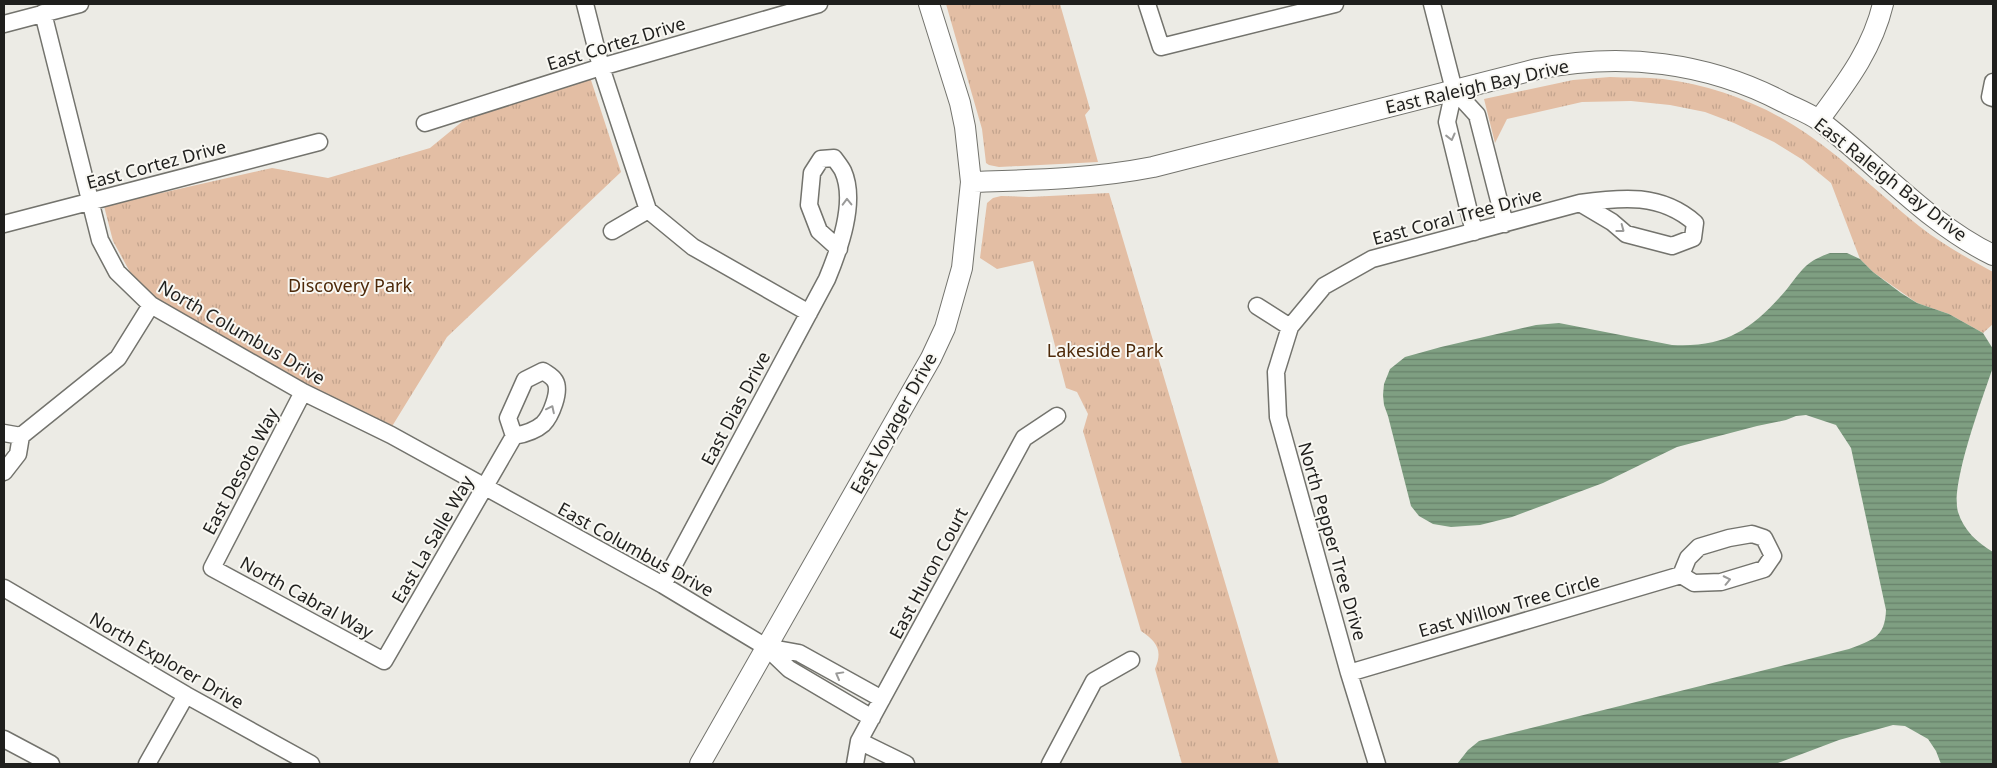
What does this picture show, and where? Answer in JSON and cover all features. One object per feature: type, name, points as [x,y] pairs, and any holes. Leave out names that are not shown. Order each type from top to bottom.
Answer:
[{"type":"street","points":[[4,24],[80,4]]},
{"type":"street","points":[[585,4],[601,67],[648,210],[693,246],[809,313]]},
{"type":"street","name":"East Cortez Drive","points":[[425,123],[601,67],[818,4]]},
{"type":"street","name":"East Voyager Drive","points":[[700,764],[931,358],[945,328],[962,268],[970,182],[966,127],[929,4]]},
{"type":"street","points":[[1147,4],[1161,47],[1335,4]]},
{"type":"street","points":[[1432,4],[1454,90],[1447,122],[1474,232]]},
{"type":"street","points":[[1819,120],[1860,63],[1878,22],[1883,4]]},
{"type":"street","name":"North Columbus Drive","points":[[43,13],[100,240],[118,272],[151,305],[303,392],[391,435],[485,488]]},
{"type":"street","name":"East Raleigh Bay Drive","points":[[970,182],[1063,180],[1119,174],[1562,64],[1617,60],[1656,62],[1682,66],[1739,82],[1766,93],[1819,120],[1918,205],[1963,237],[1993,255]]},
{"type":"street","points":[[1993,82],[1990,97],[1993,98]]},
{"type":"street","points":[[1454,90],[1477,116],[1505,224]]},
{"type":"street","name":"East Cortez Drive","points":[[4,224],[319,142]]},
{"type":"street","name":"East Dias Drive","points":[[663,585],[827,279],[839,249],[847,218],[847,186],[843,171],[834,158],[821,160],[812,173],[809,205],[819,231],[839,249]]},
{"type":"street","name":"East Coral Tree Drive","points":[[1290,327],[1324,286],[1372,259],[1580,203],[1616,198],[1657,201],[1683,212],[1695,223],[1694,238],[1672,246],[1626,234],[1612,222],[1580,203]]},
{"type":"street","points":[[612,231],[648,210]]},
{"type":"street","points":[[4,472],[18,454],[21,436],[118,358],[151,305]]},
{"type":"street","points":[[1257,306],[1290,327]]},
{"type":"street","name":"North Pepper Tree Drive","points":[[1290,327],[1276,372],[1278,417],[1349,673],[1378,764]]},
{"type":"street","name":"East Desoto Way","points":[[212,568],[303,392]]},
{"type":"street","name":"East Huron Court","points":[[855,764],[859,741],[1024,438],[1057,416]]},
{"type":"street","points":[[4,433],[21,436]]},
{"type":"street","name":"East La Salle Way","points":[[384,661],[514,436]]},
{"type":"street","name":"East Columbus Drive","points":[[485,488],[663,585],[766,647],[789,669],[872,718]]},
{"type":"street","points":[[1752,534],[1764,538],[1773,556],[1764,569],[1721,582],[1694,583],[1681,575],[1688,558],[1699,547],[1730,538],[1752,534]]},
{"type":"street","name":"North Cabral Way","points":[[212,568],[384,661]]},
{"type":"street","name":"East Willow Tree Circle","points":[[1349,673],[1681,575]]},
{"type":"street","name":"North Explorer Drive","points":[[4,588],[186,695],[311,764]]},
{"type":"street","name":"East Columbus Drive","points":[[766,647],[799,653],[882,699]]},
{"type":"street","points":[[1050,764],[1094,681],[1131,660]]},
{"type":"street","points":[[147,764],[186,695]]},
{"type":"street","points":[[4,739],[51,764]]},
{"type":"street","points":[[859,741],[906,764]]},
{"type":"green space","points":[[946,4],[1060,4],[1090,109],[1085,115],[1098,162],[999,167],[986,163],[982,129]]},
{"type":"green space","name":"Discovery Park","points":[[590,77],[621,172],[447,337],[391,428],[307,387],[162,304],[130,272],[113,241],[104,206],[272,168],[328,178],[430,148],[469,116]]},
{"type":"green space","points":[[1610,77],[1663,79],[1711,89],[1757,105],[1803,131],[1928,233],[1993,272],[1993,324],[1983,333],[1949,314],[1917,303],[1873,272],[1860,259],[1831,183],[1803,160],[1774,142],[1705,112],[1670,105],[1631,101],[1582,102],[1507,119],[1495,143],[1484,99],[1573,80]]},
{"type":"green space","name":"Lakeside Park","points":[[1109,193],[1279,764],[1182,764],[1155,669],[1158,657],[1157,647],[1141,631],[1083,431],[1088,414],[1077,392],[1066,388],[1033,261],[997,269],[980,258],[987,203],[993,198],[1001,196],[1029,197]]},
{"type":"shaded area","points":[[1830,253],[1847,253],[1860,259],[1873,272],[1917,303],[1949,314],[1983,333],[1993,349],[1993,367],[1975,419],[1963,462],[1957,499],[1958,512],[1967,530],[1976,540],[1993,552],[1993,764],[1941,764],[1936,751],[1928,739],[1905,726],[1893,725],[1839,740],[1775,764],[1457,764],[1468,750],[1479,741],[1849,649],[1876,637],[1883,627],[1886,610],[1851,448],[1836,425],[1806,415],[1796,416],[1677,447],[1603,483],[1512,517],[1480,525],[1451,527],[1433,524],[1419,516],[1411,506],[1384,405],[1384,384],[1390,369],[1405,357],[1441,347],[1536,325],[1559,323],[1672,345],[1708,343],[1737,333],[1750,325],[1775,303],[1805,267]]}]
